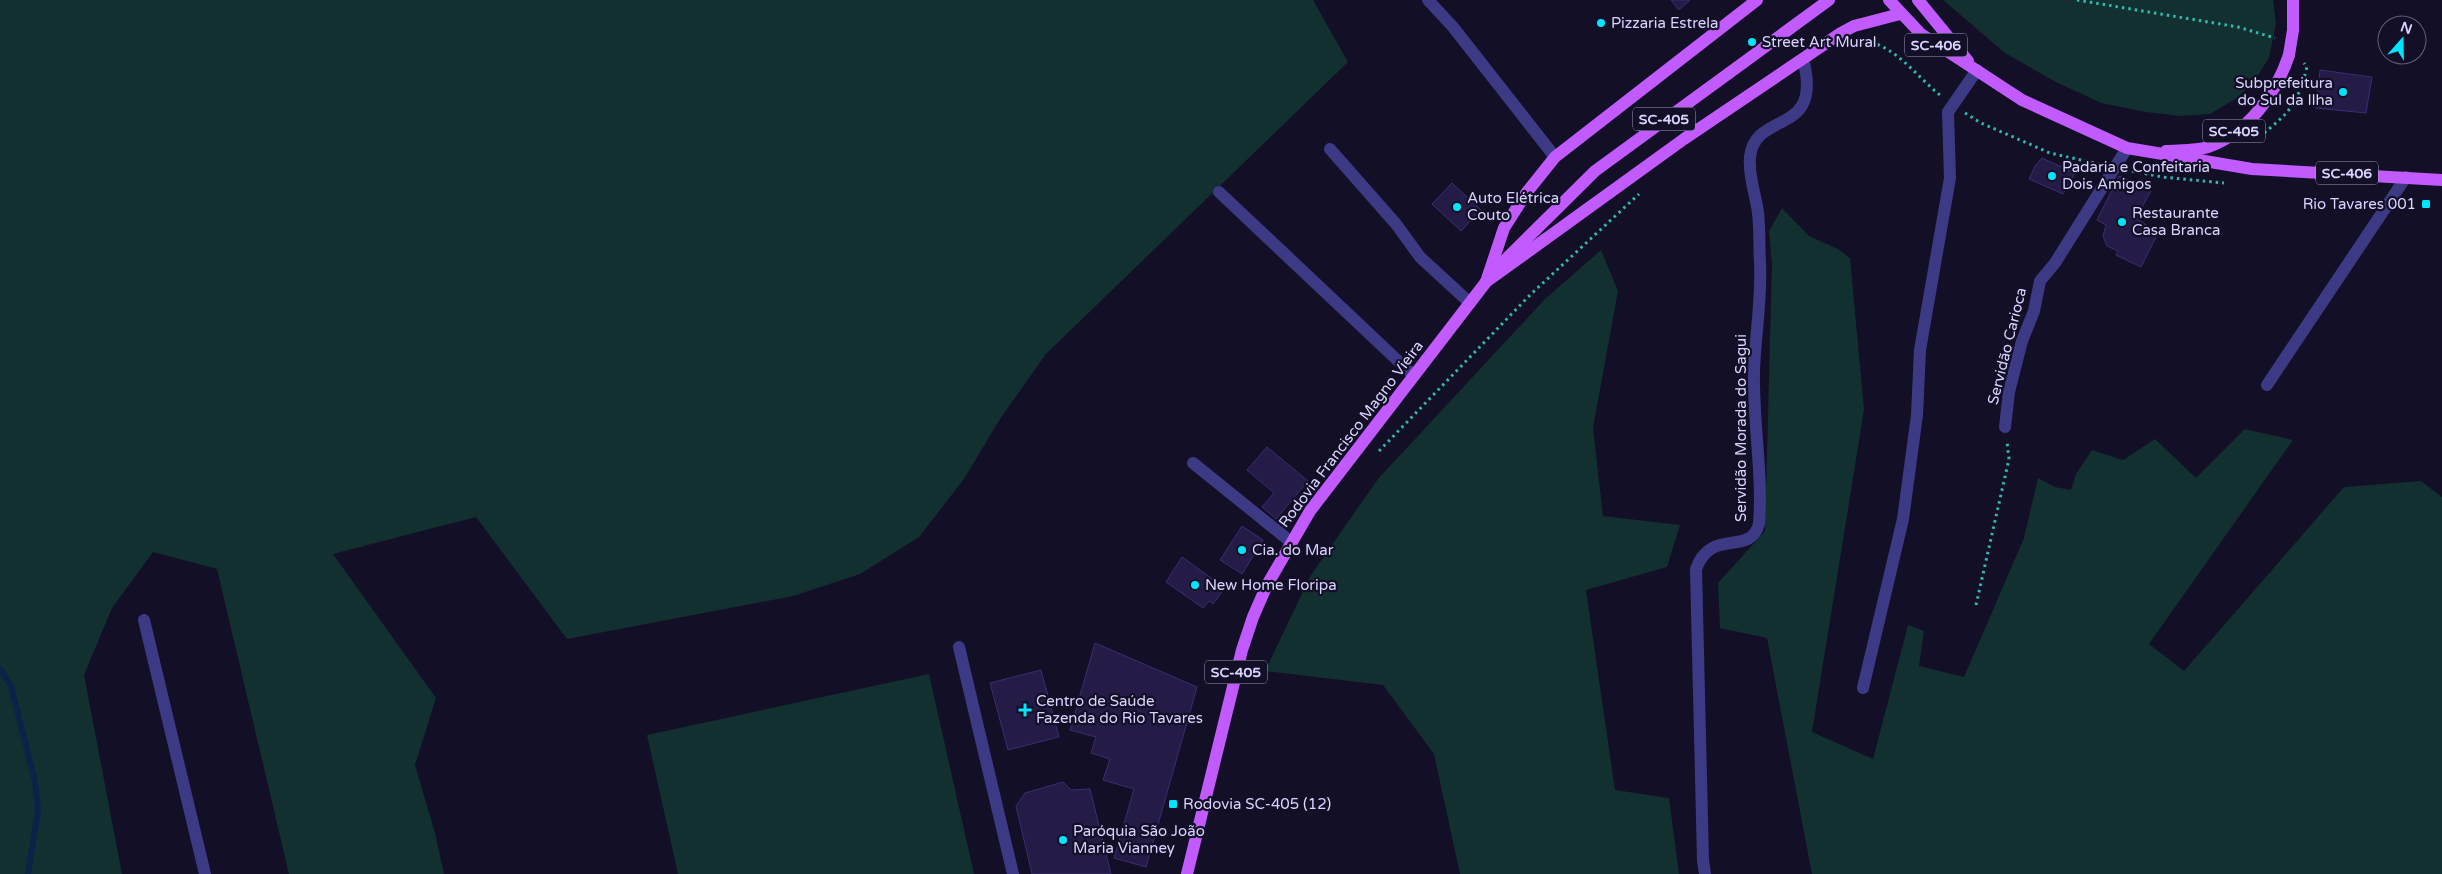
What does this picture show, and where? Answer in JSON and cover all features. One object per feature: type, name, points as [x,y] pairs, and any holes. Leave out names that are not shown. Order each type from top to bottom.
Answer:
[{"type":"main road","name":"Rodovia Francisco Magno Vieira","points":[[1486,282],[1504,228],[1527,192],[1555,158],[1757,0]]},
{"type":"main road","name":"SC-405","points":[[1486,282],[1512,252],[1577,187],[1620,151],[1829,0]]},
{"type":"main road","name":"SC-406","points":[[1889,0],[1900,14],[1921,34],[2022,100],[2127,148],[2252,169],[2442,180]]},
{"type":"main road","points":[[1918,0],[1977,70]]},
{"type":"main road","name":"SC-405","points":[[2143,152],[2207,148],[2227,137],[2248,121],[2273,92],[2289,55],[2293,30],[2293,0]]},
{"type":"main road","name":"Rodovia Francisco Magno Vieira","points":[[1187,874],[1242,650],[1260,601],[1291,542],[1310,511],[1486,282],[1684,139],[1803,59],[1854,26],[1900,14]]},
{"type":"street","points":[[1428,0],[1468,45],[1555,158]]},
{"type":"street","name":"Servidão Morada do Sagui","points":[[1705,874],[1703,860],[1696,569],[1700,557],[1706,550],[1719,545],[1749,540],[1756,534],[1759,524],[1754,374],[1760,268],[1758,214],[1750,156],[1754,145],[1763,134],[1796,114],[1805,102],[1809,90],[1803,59]]},
{"type":"street","points":[[1863,688],[1903,519],[1917,415],[1920,350],[1950,178],[1948,112],[1977,70]]},
{"type":"street","name":"Servidão Carioca","points":[[2005,427],[2009,392],[2022,341],[2034,311],[2040,281],[2055,263],[2127,148]]},
{"type":"street","points":[[1330,149],[1396,224],[1420,257],[1470,303]]},
{"type":"street","points":[[2268,385],[2406,177]]},
{"type":"street","points":[[1219,192],[1413,375]]},
{"type":"street","points":[[1193,463],[1291,542]]},
{"type":"street","points":[[144,620],[205,874]]},
{"type":"street","points":[[959,647],[1013,874]]},
{"type":"path","points":[[2077,0],[2238,27],[2281,40]]},
{"type":"path","points":[[1856,44],[1866,41]]},
{"type":"path","points":[[2252,142],[2286,115],[2301,91],[2308,67],[2301,60]]},
{"type":"path","points":[[1375,456],[1531,294],[1646,188]]},
{"type":"path","points":[[1976,605],[2009,459],[2005,427]]},
{"type":"green space","points":[[0,0],[1313,0],[1348,62],[1046,354],[1000,419],[964,479],[919,537],[860,574],[793,596],[567,639],[476,517],[333,554],[436,698],[415,765],[435,833],[444,874],[289,874],[217,569],[153,552],[112,608],[84,675],[122,874],[0,874]]},
{"type":"green space","points":[[1943,0],[2273,0],[2276,23],[2269,58],[2252,84],[2235,99],[2210,114],[2181,116],[2146,112],[2101,103],[2054,81],[2005,53]]},
{"type":"green space","points":[[1782,208],[1809,236],[1838,249],[1850,258],[1864,410],[1812,732],[1873,759],[1908,625],[1924,631],[1919,666],[1964,677],[2024,538],[2038,478],[2055,487],[2071,490],[2076,474],[2092,450],[2123,460],[2155,439],[2196,478],[2245,429],[2293,440],[2149,644],[2184,671],[2344,487],[2421,481],[2442,497],[2442,874],[1812,874],[1767,638],[1720,628],[1718,583],[1765,531],[1772,264],[1769,231]]},
{"type":"green space","points":[[1601,250],[1618,291],[1593,428],[1603,516],[1680,525],[1667,567],[1586,590],[1615,790],[1669,798],[1679,874],[1460,874],[1434,754],[1383,685],[1265,671],[1311,575],[1378,479],[1545,299]]},
{"type":"green space","points":[[929,674],[974,874],[678,874],[647,735]]},
{"type":"building","points":[[1671,0],[1690,0],[1679,10]]},
{"type":"building","name":"Subprefeitura do Sul da Ilha","points":[[2320,70],[2372,77],[2366,113],[2316,108]]},
{"type":"building","name":"Padaria e Confeitaria Dois Amigos","points":[[2042,158],[2075,173],[2063,194],[2029,179],[2035,166]]},
{"type":"building","name":"Restaurante Casa Branca","points":[[2119,176],[2151,191],[2136,218],[2158,233],[2141,267],[2116,255],[2118,251],[2107,246],[2103,236],[2106,225],[2097,220]]},
{"type":"building","name":"Auto Elétrica Couto","points":[[1452,183],[1481,210],[1461,231],[1432,204]]},
{"type":"building","points":[[1267,447],[1308,481],[1276,519],[1262,507],[1274,493],[1247,470]]},
{"type":"building","name":"Cia. do Mar","points":[[1242,526],[1263,540],[1242,574],[1220,560]]},
{"type":"building","name":"New Home Floripa","points":[[1182,557],[1225,588],[1213,604],[1209,601],[1203,608],[1166,582]]},
{"type":"building","points":[[1095,643],[1197,687],[1146,867],[1114,858],[1134,789],[1103,780],[1110,759],[1091,753],[1096,737],[1070,730]]},
{"type":"building","name":"Centro de Saúde Fazenda do Rio Tavares","points":[[1041,670],[1059,737],[1008,750],[990,683]]},
{"type":"building","name":"Paróquia São João Maria Vianney","points":[[1063,782],[1071,790],[1090,789],[1111,874],[1032,874],[1016,806],[1025,793]]},
{"type":"waterway","points":[[0,669],[11,686],[35,781],[38,811],[28,874]]},
{"type":"place","name":"Pizzaria Estrela","points":[[1601,23]]},
{"type":"place","name":"Street Art Mural","points":[[1752,42]]},
{"type":"place","name":"Subprefeitura do Sul da Ilha","points":[[2343,92]]},
{"type":"place","name":"Padaria e Confeitaria Dois Amigos","points":[[2052,176]]},
{"type":"place","name":"Rio Tavares 001","points":[[2426,204]]},
{"type":"place","name":"Auto Elétrica Couto","points":[[1457,207]]},
{"type":"place","name":"Restaurante Casa Branca","points":[[2122,222]]},
{"type":"place","name":"Cia. do Mar","points":[[1242,550]]},
{"type":"place","name":"New Home Floripa","points":[[1195,585]]},
{"type":"place","name":"Centro de Saúde Fazenda do Rio Tavares","points":[[1025,710]]},
{"type":"place","name":"Rodovia SC-405 (12)","points":[[1173,804]]},
{"type":"place","name":"Paróquia São João Maria Vianney","points":[[1063,840]]}]
